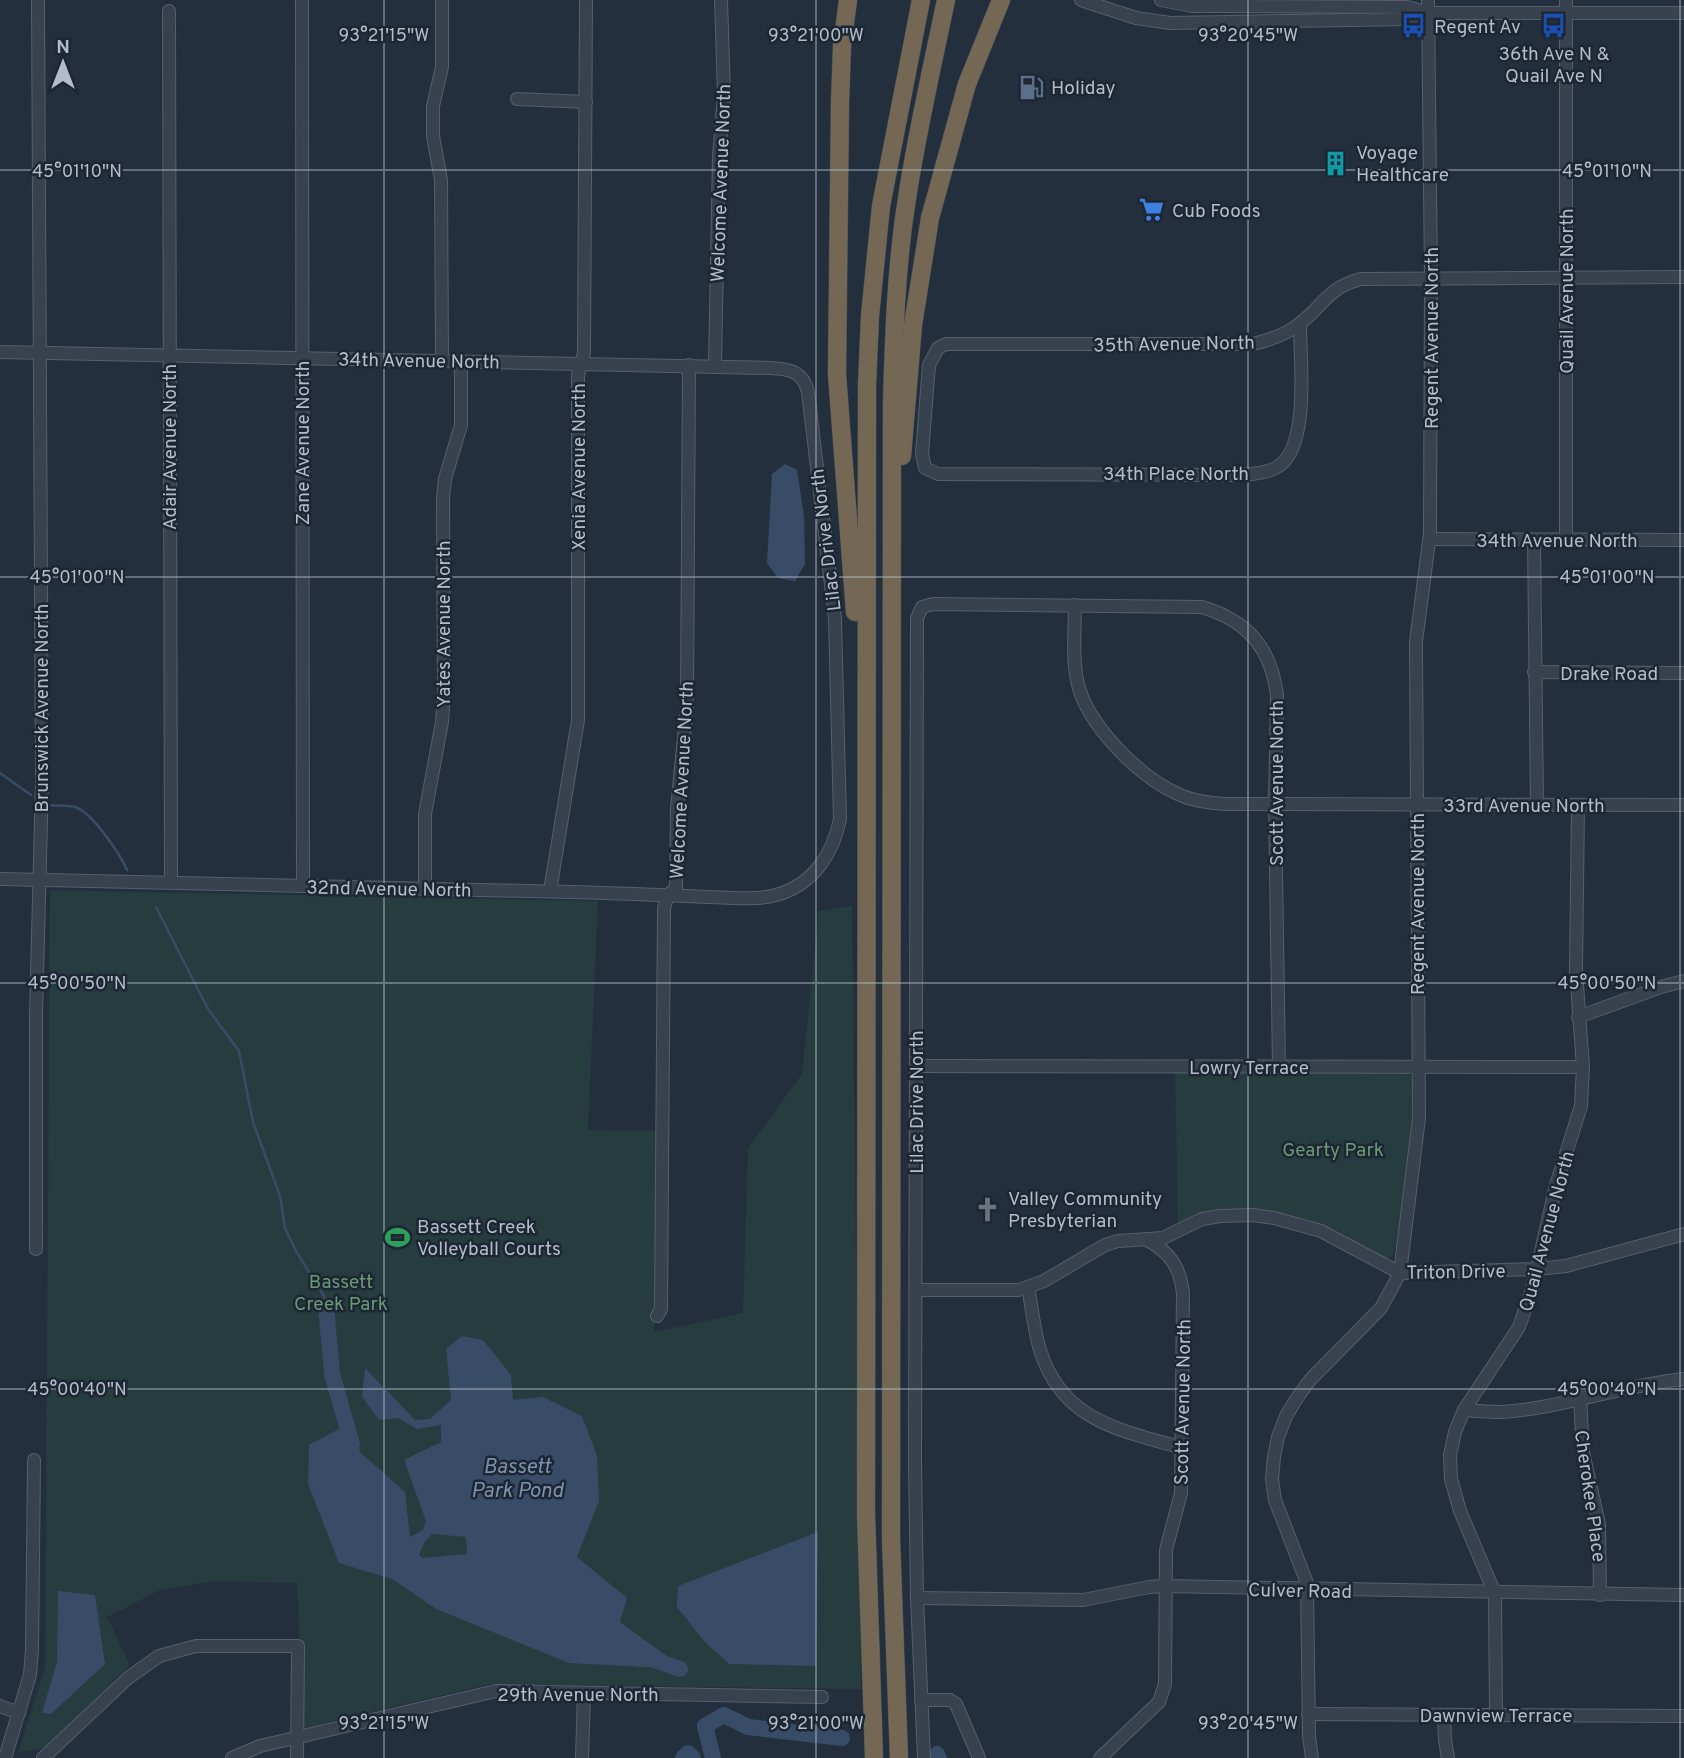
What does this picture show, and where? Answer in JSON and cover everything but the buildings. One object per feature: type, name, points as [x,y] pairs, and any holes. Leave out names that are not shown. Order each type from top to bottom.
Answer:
[{"type":"highway","points":[[848,0],[841,71],[837,374],[855,598],[857,674],[866,748]]},
{"type":"highway","points":[[874,1758],[866,1514],[867,399],[876,243],[887,166],[921,0]]},
{"type":"highway","points":[[899,1758],[891,1512],[892,402],[895,305],[907,195],[946,0]]},
{"type":"highway","points":[[891,571],[914,325],[930,218],[967,84],[1001,0]]},
{"type":"street","name":"Brunswick Avenue North","points":[[36,1249],[42,612],[38,0]]},
{"type":"street","name":"Zane Avenue North","points":[[302,0],[303,885]]},
{"type":"street","points":[[442,0],[442,67],[433,106],[433,136],[441,180],[442,360]]},
{"type":"street","name":"Xenia Avenue North","points":[[550,891],[578,720],[578,375],[584,352],[586,0]]},
{"type":"street","name":"Welcome Avenue North","points":[[715,366],[719,156],[724,94],[722,0]]},
{"type":"street","points":[[1081,0],[1136,18],[1170,23],[1412,19],[1428,6]]},
{"type":"street","points":[[1161,0],[1202,6],[1566,7],[1684,13]]},
{"type":"street","name":"Regent Avenue North","points":[[1312,1758],[1308,1714],[1308,1590],[1276,1500],[1272,1479],[1278,1437],[1286,1416],[1304,1389],[1381,1308],[1400,1273],[1418,1141],[1420,1091],[1416,642],[1430,539],[1432,278],[1428,6]]},
{"type":"street","name":"Quail Avenue North","points":[[1566,7],[1566,540]]},
{"type":"street","name":"Adair Avenue North","points":[[169,10],[171,883]]},
{"type":"street","points":[[517,99],[586,102]]},
{"type":"street","name":"35th Avenue North","points":[[925,468],[922,454],[929,365],[938,348],[954,343],[1253,344],[1272,340],[1300,324],[1325,297],[1348,282],[1375,278],[1684,277]]},
{"type":"street","name":"34th Place North","points":[[925,468],[938,474],[1237,475],[1269,471],[1280,465],[1296,443],[1300,414],[1300,324]]},
{"type":"street","name":"34th Avenue North","points":[[0,352],[689,365],[770,368],[795,372]]},
{"type":"street","name":"Yates Avenue North","points":[[425,888],[425,814],[442,722],[444,693],[443,498],[445,479],[461,425],[461,360]]},
{"type":"street","name":"Welcome Avenue North","points":[[657,1316],[662,1309],[664,908],[668,895],[676,888],[677,808],[687,707],[689,365]]},
{"type":"street","name":"Lilac Drive North","points":[[778,895],[798,886],[814,873],[828,856],[840,819],[836,643],[831,572],[808,392],[802,377],[795,372]]},
{"type":"street","name":"34th Avenue North","points":[[1430,539],[1684,540]]},
{"type":"street","points":[[1534,540],[1537,805]]},
{"type":"street","name":"Scott Avenue North","points":[[922,607],[933,604],[1202,607],[1235,621],[1261,645],[1275,677],[1277,695],[1275,803],[1279,1067]]},
{"type":"street","name":"33rd Avenue North","points":[[1075,605],[1075,668],[1080,692],[1101,727],[1135,765],[1161,786],[1192,799],[1225,804],[1684,806]]},
{"type":"street","name":"Lilac Drive North","points":[[922,607],[917,618],[916,1066],[917,1598],[924,1758]]},
{"type":"street","name":"Drake Road","points":[[1534,672],[1684,673]]},
{"type":"street","name":"Quail Avenue North","points":[[1496,1714],[1495,1594],[1460,1511],[1451,1479],[1452,1442],[1464,1410],[1515,1335],[1537,1269],[1556,1185],[1581,1105],[1583,1066],[1576,971],[1578,805]]},
{"type":"street","name":"32nd Avenue North","points":[[0,879],[759,898],[778,895]]},
{"type":"street","points":[[1578,1017],[1684,981]]},
{"type":"street","name":"Lowry Terrace","points":[[916,1066],[1583,1066]]},
{"type":"street","name":"Triton Drive","points":[[917,1290],[1019,1290],[1044,1281],[1105,1245],[1132,1239],[1163,1238],[1202,1219],[1220,1216],[1263,1217],[1321,1231],[1400,1273],[1537,1269],[1576,1263],[1684,1234]]},
{"type":"street","name":"Scott Avenue North","points":[[1100,1758],[1159,1702],[1165,1684],[1166,1550],[1181,1493],[1181,1279],[1170,1255],[1147,1240]]},
{"type":"street","points":[[1028,1287],[1041,1351],[1059,1389],[1073,1404],[1090,1417],[1109,1426],[1182,1448]]},
{"type":"street","points":[[1464,1410],[1501,1412],[1632,1386],[1684,1379]]},
{"type":"street","name":"Cherokee Place","points":[[1580,1398],[1583,1452],[1599,1524],[1601,1595]]},
{"type":"street","points":[[6,1758],[30,1675],[34,1460]]},
{"type":"street","name":"Culver Road","points":[[917,1598],[1083,1600],[1149,1587],[1684,1595]]},
{"type":"street","points":[[43,1758],[128,1678],[159,1656],[196,1646],[298,1646],[297,1758]]},
{"type":"street","name":"29th Avenue North","points":[[232,1758],[260,1746],[496,1691],[822,1697]]},
{"type":"street","points":[[582,1758],[584,1693]]},
{"type":"street","points":[[921,1700],[950,1700],[956,1704],[979,1758]]},
{"type":"street","points":[[0,1706],[19,1713]]},
{"type":"street","name":"Dawnview Terrace","points":[[1308,1714],[1684,1716]]},
{"type":"street","points":[[1444,1714],[1444,1740],[1448,1758]]},
{"type":"green space","name":"Bassett Creek Park","points":[[50,890],[598,901],[588,1130],[656,1131],[654,1332],[743,1313],[748,1148],[802,1074],[819,911],[852,906],[861,1689],[490,1684],[304,1728],[297,1583],[214,1581],[160,1590],[107,1617],[130,1665],[45,1748],[18,1752],[45,1668]]},
{"type":"green space","name":"Gearty Park","points":[[1175,1071],[1409,1073],[1413,1079],[1415,1106],[1401,1227],[1393,1256],[1385,1259],[1379,1257],[1338,1231],[1285,1215],[1178,1224]]},
{"type":"water","points":[[785,464],[797,470],[804,516],[805,564],[795,581],[778,578],[767,563],[772,474]]},
{"type":"water","name":"Bassett Park Pond","points":[[462,1336],[483,1340],[511,1375],[513,1400],[543,1397],[582,1416],[597,1456],[599,1501],[577,1557],[627,1598],[620,1622],[668,1657],[665,1668],[569,1663],[436,1609],[392,1579],[339,1563],[308,1484],[309,1445],[354,1421],[360,1452],[405,1492],[410,1537],[423,1530],[426,1521],[404,1460],[441,1442],[441,1425],[417,1429],[398,1418],[379,1420],[362,1397],[365,1368],[415,1420],[430,1419],[451,1400],[446,1349]],"holes":[[[432,1534],[466,1537],[467,1554],[423,1558],[419,1555],[425,1541]]]},
{"type":"water","points":[[818,1532],[816,1666],[729,1664],[705,1642],[677,1607],[678,1586]]},
{"type":"water","points":[[58,1591],[95,1595],[105,1664],[51,1714],[42,1713],[57,1662]]},
{"type":"waterway","points":[[0,773],[31,795]]},
{"type":"waterway","points":[[47,805],[72,806],[82,810],[105,834],[127,870]]},
{"type":"waterway","points":[[156,907],[208,1009],[239,1051],[253,1122],[280,1196],[285,1228],[324,1296],[326,1306]]},
{"type":"waterway","points":[[326,1306],[332,1374],[352,1444]]},
{"type":"waterway","points":[[646,1657],[680,1669]]},
{"type":"waterway","points":[[713,1758],[705,1726],[724,1715],[748,1727],[842,1738]]},
{"type":"waterway","points":[[683,1758],[688,1753],[693,1758]]},
{"type":"waterway","points":[[937,1754],[939,1758]]},
{"type":"place","name":"36th Ave N & Quail Ave N","points":[[1554,25]]},
{"type":"place","name":"Regent Av","points":[[1414,26]]},
{"type":"place","name":"Holiday","points":[[1031,87]]},
{"type":"place","name":"Voyage Healthcare","points":[[1336,163]]},
{"type":"place","name":"Cub Foods","points":[[1152,210]]},
{"type":"place","name":"Valley Community Presbyterian","points":[[988,1209]]},
{"type":"place","name":"Bassett Creek Volleyball Courts","points":[[397,1237]]}]
